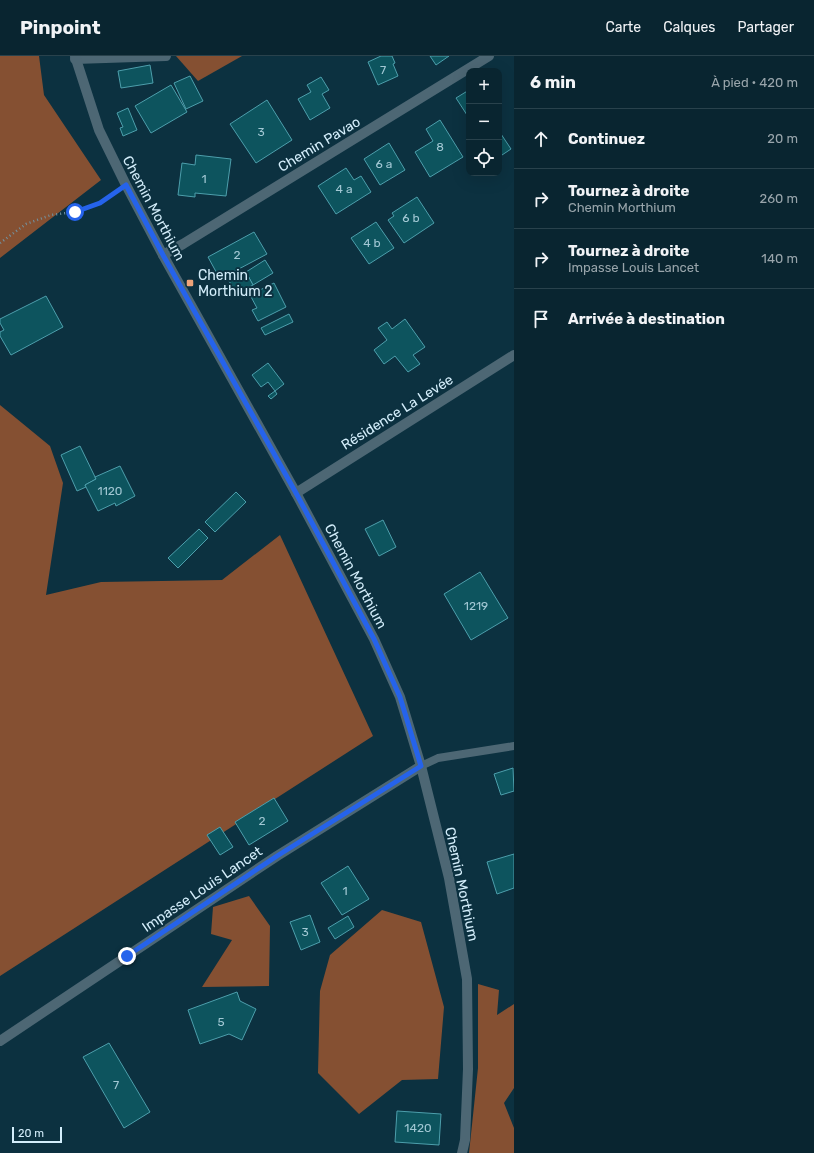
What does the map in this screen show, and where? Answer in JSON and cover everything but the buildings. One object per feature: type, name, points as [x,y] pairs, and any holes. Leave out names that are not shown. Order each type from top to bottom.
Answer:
[{"type":"street","points":[[75,57],[166,56]]},
{"type":"street","name":"Chemin Pavao","points":[[163,255],[489,56]]},
{"type":"street","name":"Chemin Morthium","points":[[75,57],[99,130],[126,185],[163,255],[296,493],[374,639],[400,697],[421,766],[449,878],[467,979],[468,1069],[465,1140],[462,1153]]},
{"type":"street","name":"Résidence La Levée","points":[[296,493],[514,355]]},
{"type":"street","name":"Impasse Louis Lancet","points":[[0,1041],[277,856],[421,766]]},
{"type":"lane","points":[[421,766],[438,758],[514,746]]},
{"type":"path","points":[[0,243],[26,224],[51,215],[75,212],[100,203],[126,185]]},
{"type":"shaded area","points":[[0,56],[39,56],[44,95],[101,180],[0,258]]},
{"type":"shaded area","points":[[176,56],[242,56],[198,81]]},
{"type":"shaded area","points":[[0,405],[50,446],[63,483],[46,595],[101,582],[222,580],[280,535],[373,736],[0,976]]},
{"type":"shaded area","points":[[249,896],[270,926],[269,986],[202,987],[232,940],[211,934],[213,907]]},
{"type":"shaded area","points":[[382,910],[421,922],[444,1007],[438,1079],[402,1080],[359,1114],[318,1073],[320,991],[330,955]]},
{"type":"shaded area","points":[[478,984],[499,990],[497,1015],[514,1004],[514,1088],[504,1103],[514,1128],[514,1153],[469,1153],[478,1068]]},
{"type":"place","name":"Chemin Morthium 2","points":[[190,283]]},
{"type":"route","points":[[75,212],[100,203],[126,185],[163,255],[296,493],[374,639],[400,697],[421,766],[277,856],[127,956]]}]
